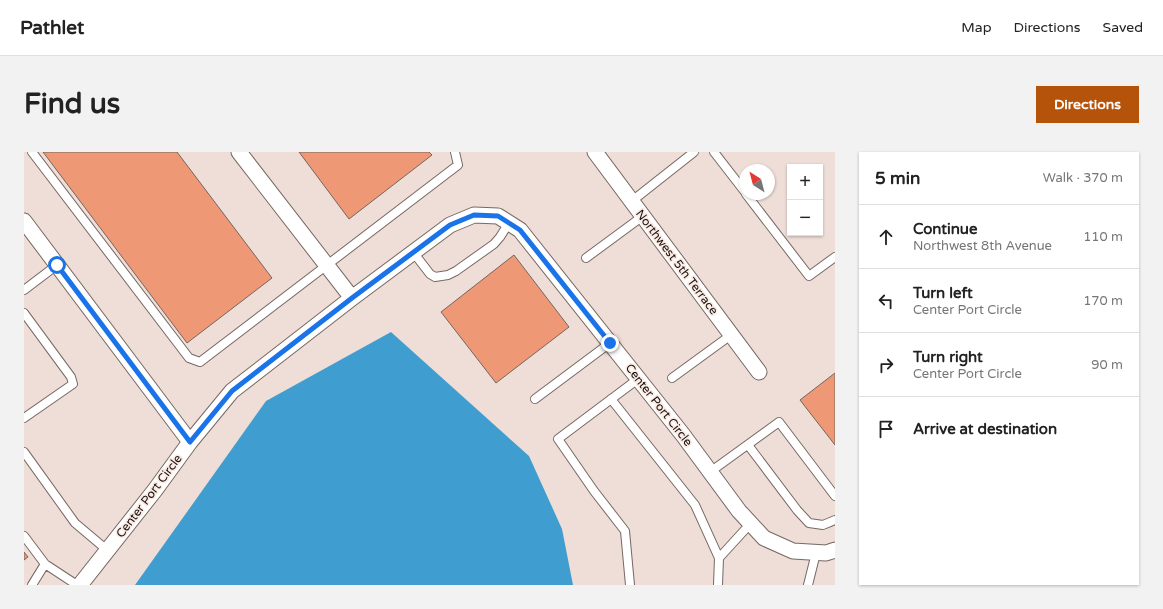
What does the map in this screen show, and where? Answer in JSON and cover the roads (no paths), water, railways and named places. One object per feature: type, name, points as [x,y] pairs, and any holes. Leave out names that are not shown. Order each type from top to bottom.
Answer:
[{"type":"street","points":[[239,152],[352,298]]},
{"type":"street","name":"Northwest 5th Terrace","points":[[595,152],[759,372]]},
{"type":"street","name":"Center Port Circle","points":[[78,585],[155,490],[190,442],[232,391],[352,298],[450,225],[474,215],[498,216],[520,230],[683,435],[739,511],[764,538],[793,551],[826,554],[835,550]]},
{"type":"street","points":[[24,221],[190,442]]},
{"type":"lane","points":[[32,152],[189,358],[200,362],[458,165],[455,152]]},
{"type":"lane","points":[[632,202],[694,152]]},
{"type":"lane","points":[[714,152],[739,184]]},
{"type":"lane","points":[[751,200],[809,276],[835,257]]},
{"type":"lane","points":[[586,258],[643,216]]},
{"type":"lane","points":[[413,252],[430,274],[435,277],[448,275],[494,244],[509,223]]},
{"type":"lane","points":[[24,290],[57,265]]},
{"type":"lane","points":[[24,313],[71,378],[73,384],[24,418]]},
{"type":"lane","points":[[672,378],[730,335]]},
{"type":"lane","points":[[535,399],[610,343]]},
{"type":"lane","points":[[630,585],[626,531],[594,491],[558,439],[638,378]]},
{"type":"lane","points":[[611,399],[695,505],[719,558],[718,585]]},
{"type":"lane","points":[[710,472],[779,422],[835,496]]},
{"type":"lane","points":[[748,445],[797,510],[809,523],[823,525],[835,520]]},
{"type":"lane","points":[[24,452],[75,523],[107,550]]},
{"type":"lane","points":[[719,558],[751,523]]},
{"type":"lane","points":[[24,536],[45,564],[78,585]]},
{"type":"lane","points":[[808,585],[816,553]]},
{"type":"lane","points":[[32,585],[45,564]]},
{"type":"water","points":[[391,332],[529,456],[562,529],[573,585],[135,585],[266,401]]}]
